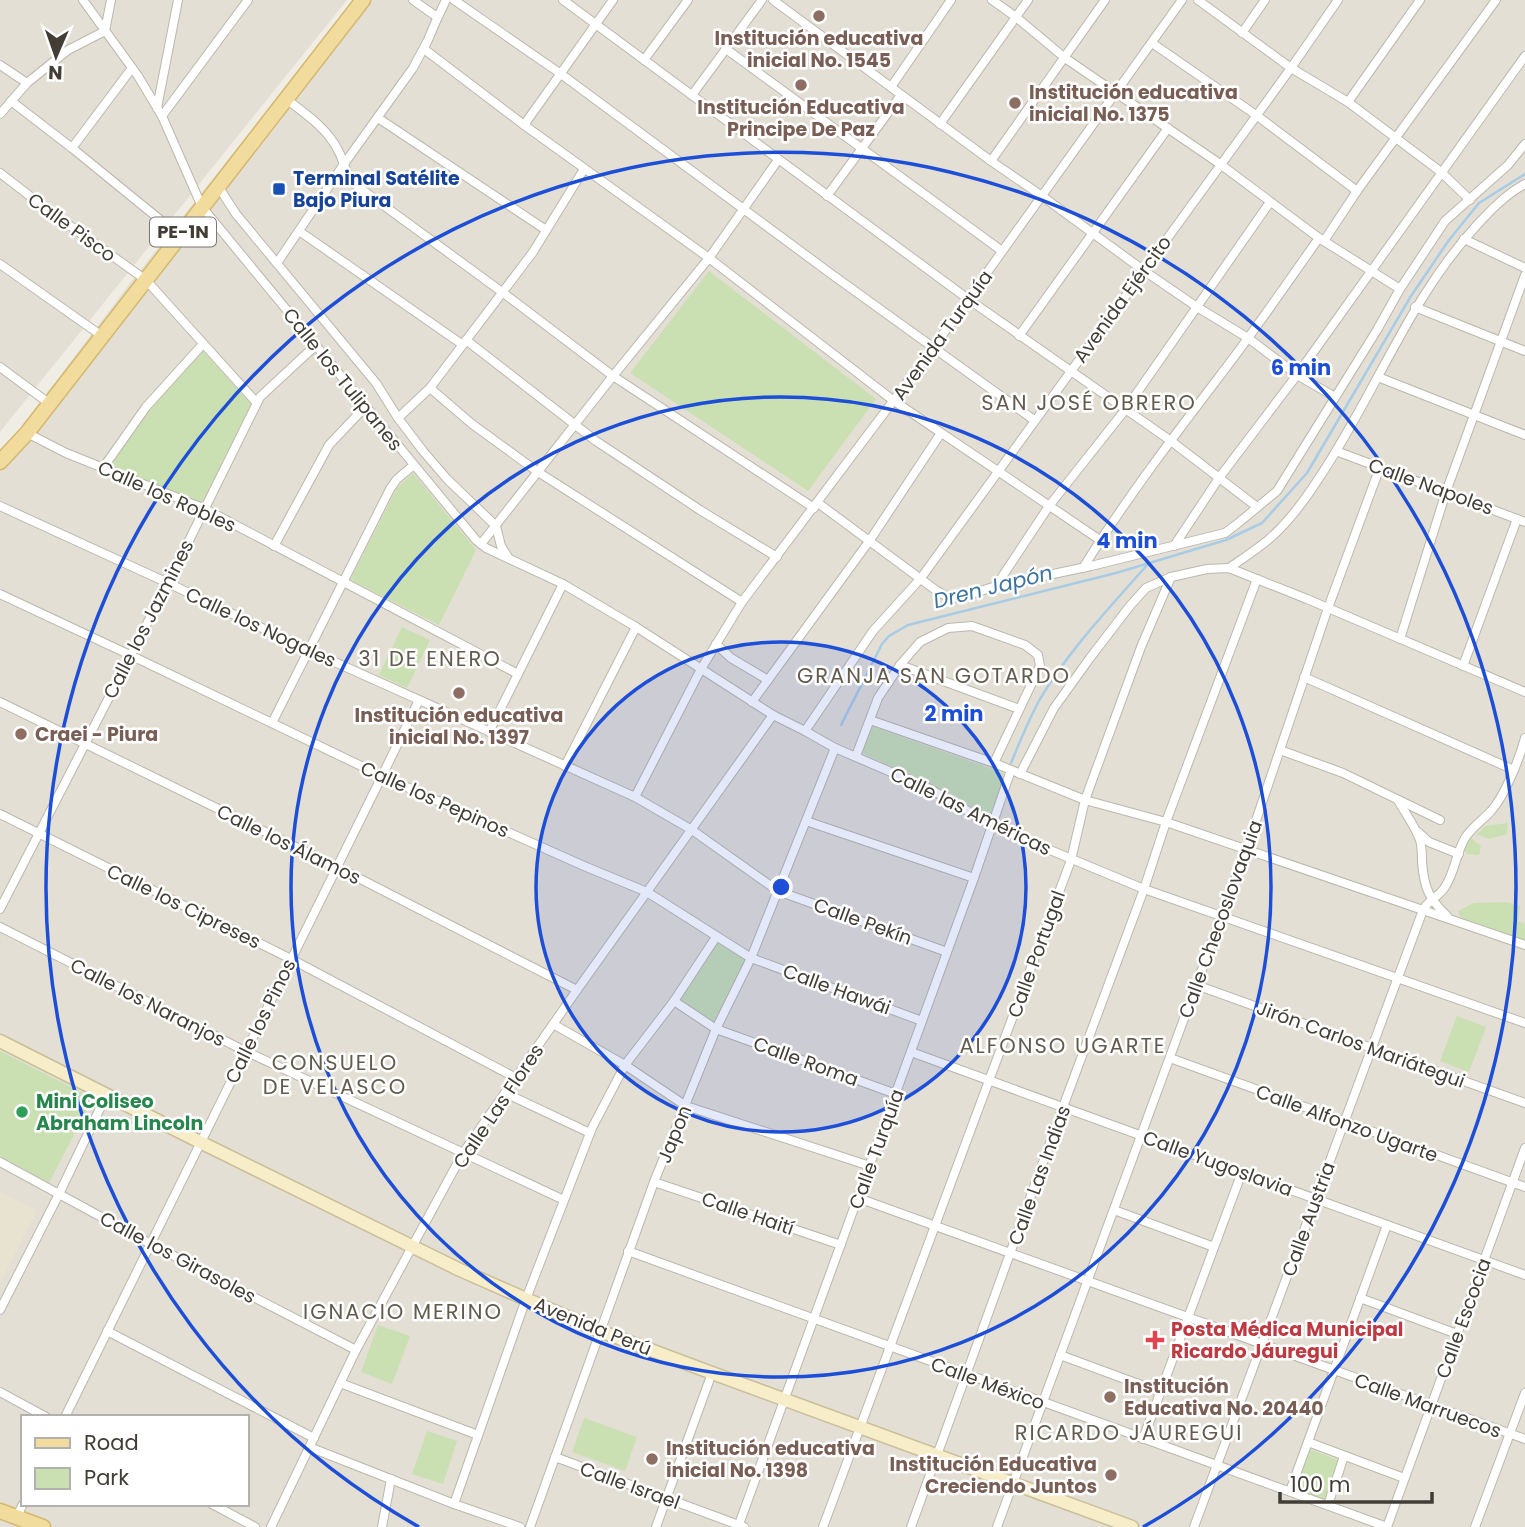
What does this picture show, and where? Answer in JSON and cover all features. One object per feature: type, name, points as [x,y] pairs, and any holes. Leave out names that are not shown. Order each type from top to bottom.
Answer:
[{"type":"main road","name":"PE-1N","points":[[0,462],[50,404],[363,0]]},
{"type":"main road","points":[[0,1511],[20,1511],[43,1527]]},
{"type":"street","name":"Calle los Tulipanes","points":[[83,0],[157,107],[202,207],[414,466],[484,546]]},
{"type":"street","points":[[0,114],[27,83],[68,50],[105,31],[111,0]]},
{"type":"street","points":[[157,107],[178,0]]},
{"type":"street","points":[[162,116],[248,0]]},
{"type":"street","points":[[413,0],[437,17]]},
{"type":"street","points":[[276,263],[413,68],[446,0]]},
{"type":"street","points":[[454,0],[561,74],[1034,421]]},
{"type":"street","points":[[563,0],[1019,336],[1171,441],[1257,507]]},
{"type":"street","points":[[524,125],[613,0]]},
{"type":"street","points":[[644,60],[688,0]]},
{"type":"street","points":[[692,95],[762,0]]},
{"type":"street","points":[[773,0],[1092,234],[1197,307],[1248,338],[1297,375],[1335,397]]},
{"type":"street","points":[[891,87],[951,0]]},
{"type":"street","points":[[992,0],[1065,58],[1220,164],[1321,240],[1400,289]]},
{"type":"street","points":[[940,124],[1028,0]]},
{"type":"street","points":[[991,161],[1105,0]]},
{"type":"street","name":"Avenida Turquía","points":[[635,797],[701,669],[742,602],[933,348],[1182,0]]},
{"type":"street","points":[[1198,0],[1290,68],[1348,102],[1396,137],[1441,172],[1470,200]]},
{"type":"street","points":[[1242,33],[1265,0]]},
{"type":"street","name":"Avenida Ejército","points":[[805,731],[873,631],[920,578],[1338,0]]},
{"type":"street","points":[[1348,102],[1420,0]]},
{"type":"street","points":[[1083,568],[1171,441],[1496,0]]},
{"type":"street","points":[[1152,43],[1256,115],[1357,191]]},
{"type":"street","points":[[424,49],[524,125],[709,258],[894,401],[1100,540]]},
{"type":"street","points":[[726,49],[1002,251]]},
{"type":"street","points":[[1173,546],[1219,478],[1297,375],[1525,57]]},
{"type":"street","points":[[0,65],[27,83]]},
{"type":"street","points":[[72,148],[132,68]]},
{"type":"street","points":[[827,196],[901,95]]},
{"type":"street","points":[[286,99],[326,134],[340,153],[353,183],[613,376],[870,540],[937,591],[948,597],[959,598],[996,586],[1225,533],[1277,491],[1400,289],[1446,221],[1508,165],[1525,144]]},
{"type":"street","points":[[11,101],[180,236]]},
{"type":"street","points":[[378,118],[546,230]]},
{"type":"street","points":[[1019,336],[1168,128]]},
{"type":"street","points":[[484,546],[496,526],[613,376],[709,258],[778,160]]},
{"type":"street","points":[[398,418],[430,388],[533,252],[584,169]]},
{"type":"street","name":"Calle Pisco","points":[[0,173],[146,280],[257,403]]},
{"type":"street","points":[[1229,568],[1269,539],[1292,515],[1336,451],[1415,307],[1443,265],[1504,197],[1525,184]]},
{"type":"street","points":[[218,186],[236,214],[376,383],[398,418],[447,479],[496,526],[501,546],[509,559]]},
{"type":"street","points":[[996,586],[1049,506],[1125,410],[1270,202]]},
{"type":"street","points":[[299,230],[464,342],[575,426],[700,510],[777,556]]},
{"type":"street","points":[[1464,239],[1525,268]]},
{"type":"street","points":[[0,264],[102,336]]},
{"type":"street","points":[[1400,639],[1446,492],[1525,275]]},
{"type":"street","points":[[1415,307],[1525,351]]},
{"type":"street","points":[[103,468],[145,407],[203,344]]},
{"type":"street","name":"Calle los Jazmines","points":[[0,909],[168,583],[260,397],[316,345]]},
{"type":"street","points":[[0,367],[50,404]]},
{"type":"street","points":[[1378,377],[1525,435]]},
{"type":"street","points":[[430,388],[472,424],[538,472],[742,602]]},
{"type":"street","points":[[274,546],[329,445],[365,407]]},
{"type":"street","name":"Calle los Robles","points":[[27,433],[66,453],[205,509],[518,674]]},
{"type":"street","points":[[752,702],[870,540],[941,433]]},
{"type":"street","name":"Calle Napoles","points":[[1336,451],[1521,520]]},
{"type":"street","points":[[272,723],[390,489],[397,479],[414,466]]},
{"type":"street","name":"Calle Checoslovaquia","points":[[997,1527],[1246,850],[1328,608],[1380,467]]},
{"type":"street","name":"Calle los Nogales","points":[[0,506],[308,650],[635,797],[692,830],[778,891]]},
{"type":"street","points":[[1463,666],[1521,520]]},
{"type":"street","name":"Calle las Américas","points":[[484,546],[563,584],[636,627],[773,715],[835,748],[926,787],[992,826],[1144,890],[1525,1023]]},
{"type":"street","points":[[1229,568],[1525,692]]},
{"type":"street","name":"Calle Turquía","points":[[740,1526],[992,826],[1016,772],[1054,708],[1146,588],[1171,577],[1208,569],[1229,568]]},
{"type":"street","name":"Calle Portugal","points":[[823,1527],[1071,860],[1085,800],[1141,647],[1171,577]]},
{"type":"street","name":"Calle Las Indias","points":[[911,1527],[1144,890],[1166,822],[1257,579]]},
{"type":"street","points":[[489,732],[563,584]]},
{"type":"street","name":"Calle los Pepinos","points":[[0,594],[382,776],[647,892],[751,958]]},
{"type":"street","points":[[856,756],[878,698],[900,665],[920,642],[948,628],[972,626],[1025,645],[1038,655],[1040,666],[994,763]]},
{"type":"street","points":[[565,766],[636,627]]},
{"type":"street","points":[[716,644],[731,657],[768,680]]},
{"type":"street","points":[[900,665],[1019,709]]},
{"type":"street","points":[[1304,677],[1514,770]]},
{"type":"street","name":"Calle los Pinos","points":[[66,1415],[419,700]]},
{"type":"street","name":"Calle los Álamos","points":[[0,702],[337,867],[577,990]]},
{"type":"street","name":"Calle Las Flores","points":[[271,1527],[356,1350],[464,1153],[773,715]]},
{"type":"street","points":[[870,720],[994,763],[1085,800],[1166,822],[1525,945]]},
{"type":"street","points":[[1423,910],[1426,904],[1444,889],[1471,829],[1494,809],[1514,770],[1525,738]]},
{"type":"street","name":"Japon","points":[[530,1527],[654,1182],[716,1028],[751,958],[835,748]]},
{"type":"street","points":[[1280,750],[1343,774],[1440,820]]},
{"type":"street","points":[[1398,800],[1421,841],[1423,880],[1432,900],[1451,920]]},
{"type":"street","name":"Calle los Cipreses","points":[[0,814],[291,959],[516,1078]]},
{"type":"street","points":[[806,821],[974,878]]},
{"type":"street","points":[[1416,830],[1429,842],[1459,854]]},
{"type":"street","name":"Calle Pekín","points":[[778,891],[947,952]]},
{"type":"street","name":"Calle Austria","points":[[1194,1527],[1423,910]]},
{"type":"street","name":"Calle los Naranjos","points":[[0,927],[246,1051],[564,1199]]},
{"type":"street","points":[[454,1504],[526,1299],[590,1133],[625,1065],[674,1001],[716,937]]},
{"type":"street","name":"Calle Hawái","points":[[751,958],[922,1021]]},
{"type":"street","name":"Jirón Carlos Mariátegui","points":[[1196,985],[1525,1103]]},
{"type":"street","name":"Calle Roma","points":[[674,1001],[716,1028],[896,1094]]},
{"type":"street","points":[[554,1024],[625,1065],[685,1106],[870,1166]]},
{"type":"street","name":"Avenida Perú","points":[[0,1041],[412,1247],[600,1331],[784,1401],[937,1455],[1107,1523],[1132,1527]]},
{"type":"street","name":"Calle Yugoslavia","points":[[911,1052],[1525,1275]]},
{"type":"street","name":"Calle Alfonzo Ugarte","points":[[1170,1058],[1525,1187]]},
{"type":"street","points":[[505,1093],[590,1133]]},
{"type":"street","points":[[0,1310],[107,1094]]},
{"type":"street","name":"Calle Escocia","points":[[1387,1527],[1525,1148]]},
{"type":"street","name":"Calle los Girasoles","points":[[0,1162],[356,1350]]},
{"type":"street","points":[[1143,1438],[1242,1172]]},
{"type":"street","name":"Calle Haití","points":[[654,1182],[841,1245]]},
{"type":"street","name":"Calle Marruecos","points":[[858,1198],[1525,1439]]},
{"type":"street","points":[[1114,1210],[1214,1247]]},
{"type":"street","points":[[1290,1492],[1387,1224]]},
{"type":"street","name":"Calle México","points":[[628,1251],[1387,1527]]},
{"type":"street","points":[[1360,1298],[1457,1334]]},
{"type":"street","points":[[107,1331],[314,1438]]},
{"type":"street","points":[[1060,1355],[1160,1392]]},
{"type":"street","points":[[656,1527],[712,1373]]},
{"type":"street","points":[[340,1383],[478,1434]]},
{"type":"street","points":[[0,1392],[42,1415]]},
{"type":"street","points":[[1475,1527],[1525,1393]]},
{"type":"street","points":[[1308,1443],[1404,1478]]},
{"type":"street","points":[[309,1447],[520,1527]]},
{"type":"street","points":[[1328,1505],[1345,1456]]},
{"type":"street","name":"Calle Israel","points":[[555,1457],[740,1526]]},
{"type":"street","points":[[382,1527],[391,1479]]},
{"type":"street","points":[[216,1506],[255,1527]]},
{"type":"shaded area","points":[[0,0],[347,0],[0,432]]},
{"type":"shaded area","points":[[355,0],[1525,0],[1525,1527],[0,1527],[0,455],[134,278]]},
{"type":"shaded area","points":[[0,1192],[37,1210],[0,1283]]},
{"type":"green space","points":[[709,271],[876,399],[808,491],[630,373]]},
{"type":"green space","points":[[203,351],[252,405],[203,504],[109,467],[153,406]]},
{"type":"green space","points":[[413,473],[476,550],[439,625],[350,580],[397,488]]},
{"type":"green space","points":[[402,627],[430,640],[407,688],[379,675]]},
{"type":"green space","points":[[871,726],[1006,774],[989,818],[953,795],[862,753]]},
{"type":"green space","points":[[1508,823],[1507,834],[1489,839],[1477,834],[1486,826]]},
{"type":"green space","points":[[1471,838],[1481,846],[1479,855],[1467,854],[1464,850],[1465,843]]},
{"type":"green space","points":[[1506,902],[1520,906],[1518,921],[1525,924],[1525,945],[1462,921],[1458,911],[1474,903]]},
{"type":"green space","points":[[716,939],[748,959],[716,1025],[677,1001]]},
{"type":"green space","points":[[1457,1016],[1486,1027],[1469,1072],[1440,1061]]},
{"type":"green space","points":[[0,1051],[93,1098],[49,1183],[0,1157]]},
{"type":"green space","points":[[378,1325],[410,1336],[392,1384],[361,1372]]},
{"type":"green space","points":[[584,1418],[637,1437],[625,1471],[572,1452]]},
{"type":"green space","points":[[427,1431],[457,1441],[443,1484],[412,1474]]},
{"type":"green space","points":[[1309,1449],[1341,1461],[1327,1501],[1295,1490]]},
{"type":"waterway","name":"Dren Japón","points":[[841,725],[882,644],[889,636],[908,625],[1116,573],[1226,540],[1262,523],[1307,473],[1411,296],[1449,240],[1479,203],[1525,174]]},
{"type":"waterway","points":[[1011,763],[1032,714],[1051,681],[1091,629],[1148,564]]},
{"type":"place","name":"Institución educativa inicial No. 1545","points":[[819,16]]},
{"type":"place","name":"Institución Educativa Principe De Paz","points":[[801,85]]},
{"type":"place","name":"Institución educativa inicial No. 1375","points":[[1015,103]]},
{"type":"place","name":"Terminal Satélite Bajo Piura","points":[[279,189]]},
{"type":"place","name":"Institución educativa inicial No. 1397","points":[[459,693]]},
{"type":"place","name":"Craei - Piura","points":[[21,734]]},
{"type":"place","name":"Mini Coliseo Abraham Lincoln","points":[[22,1112]]},
{"type":"place","name":"Posta Médica Municipal Ricardo Jáuregui","points":[[1155,1340]]},
{"type":"place","name":"Institución Educativa No. 20440","points":[[1110,1397]]},
{"type":"place","name":"Institución educativa inicial No. 1398","points":[[652,1459]]},
{"type":"place","name":"Institución Educativa Creciendo Juntos","points":[[1111,1475]]},
{"type":"district","name":"SAN JOSÉ OBRERO","points":[[1089,403]]},
{"type":"district","name":"31 DE ENERO","points":[[430,659]]},
{"type":"district","name":"GRANJA SAN GOTARDO","points":[[934,676]]},
{"type":"district","name":"ALFONSO UGARTE","points":[[1063,1046]]},
{"type":"district","name":"CONSUELO DE VELASCO","points":[[335,1075]]},
{"type":"district","name":"IGNACIO MERINO","points":[[403,1312]]},
{"type":"district","name":"RICARDO JÁUREGUI","points":[[1129,1433]]}]
